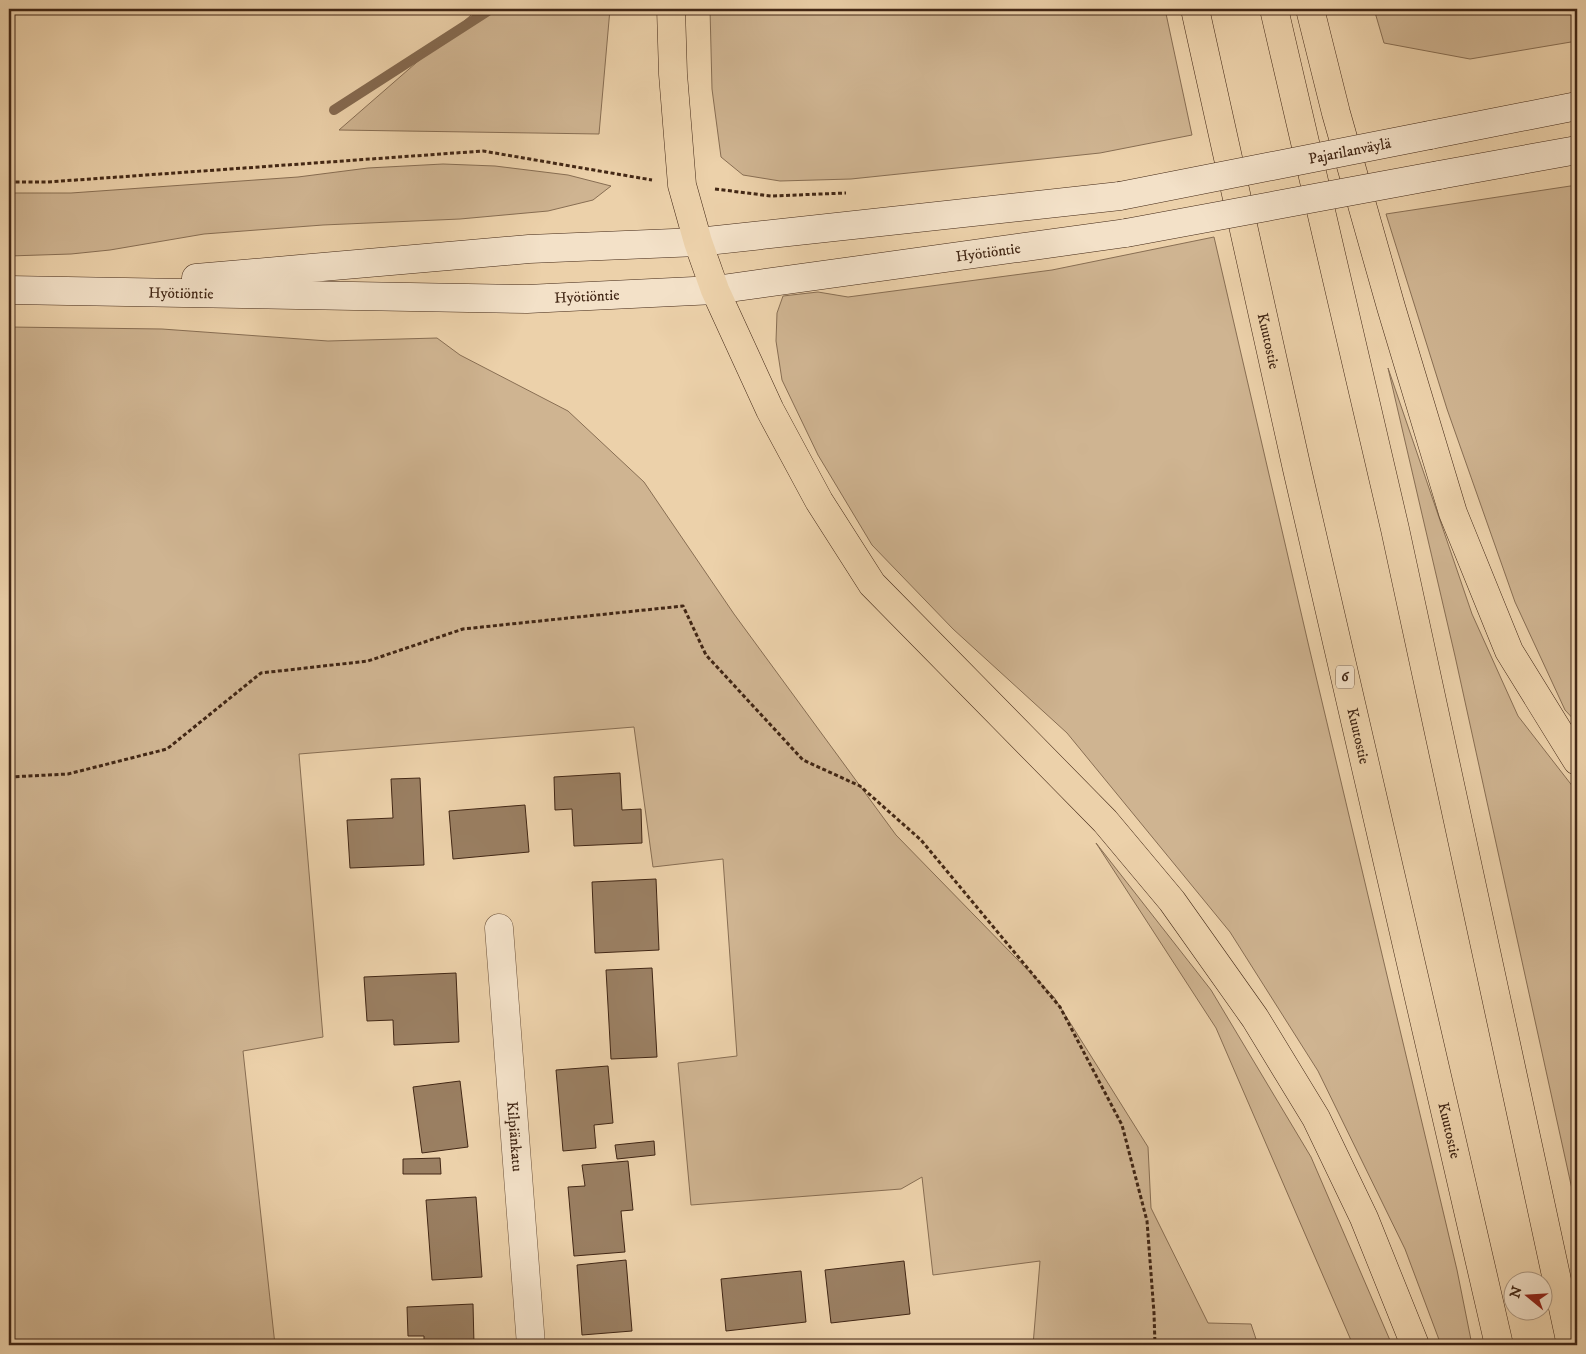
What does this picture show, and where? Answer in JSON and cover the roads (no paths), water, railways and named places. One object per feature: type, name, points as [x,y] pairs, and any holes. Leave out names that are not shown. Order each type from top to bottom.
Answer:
[{"type":"highway","points":[[671,9],[673,74],[682,185],[698,242],[715,290],[770,410],[819,501],[872,584],[1105,821],[1172,901],[1255,1018],[1316,1118],[1364,1218],[1415,1345]]},
{"type":"highway","name":"Kuutostie","points":[[1195,9],[1297,469],[1500,1345]]},
{"type":"highway","points":[[1274,9],[1395,530],[1571,1345]]},
{"type":"highway","points":[[1310,9],[1336,113],[1388,297],[1453,513],[1509,651],[1577,761]]},
{"type":"main road","name":"Pajarilanväylä","points":[[1120,196],[1577,106]]},
{"type":"main road","name":"Hyötiöntie","points":[[9,290],[527,299],[715,290],[1126,233],[1577,150]]},
{"type":"main road","name":"Hyötiöntie","points":[[43,291],[529,249],[698,242],[1120,196]]},
{"type":"main road","name":"Kilpiänkatu","points":[[499,928],[531,1345]]},
{"type":"waterway","points":[[334,110],[491,9]]}]
